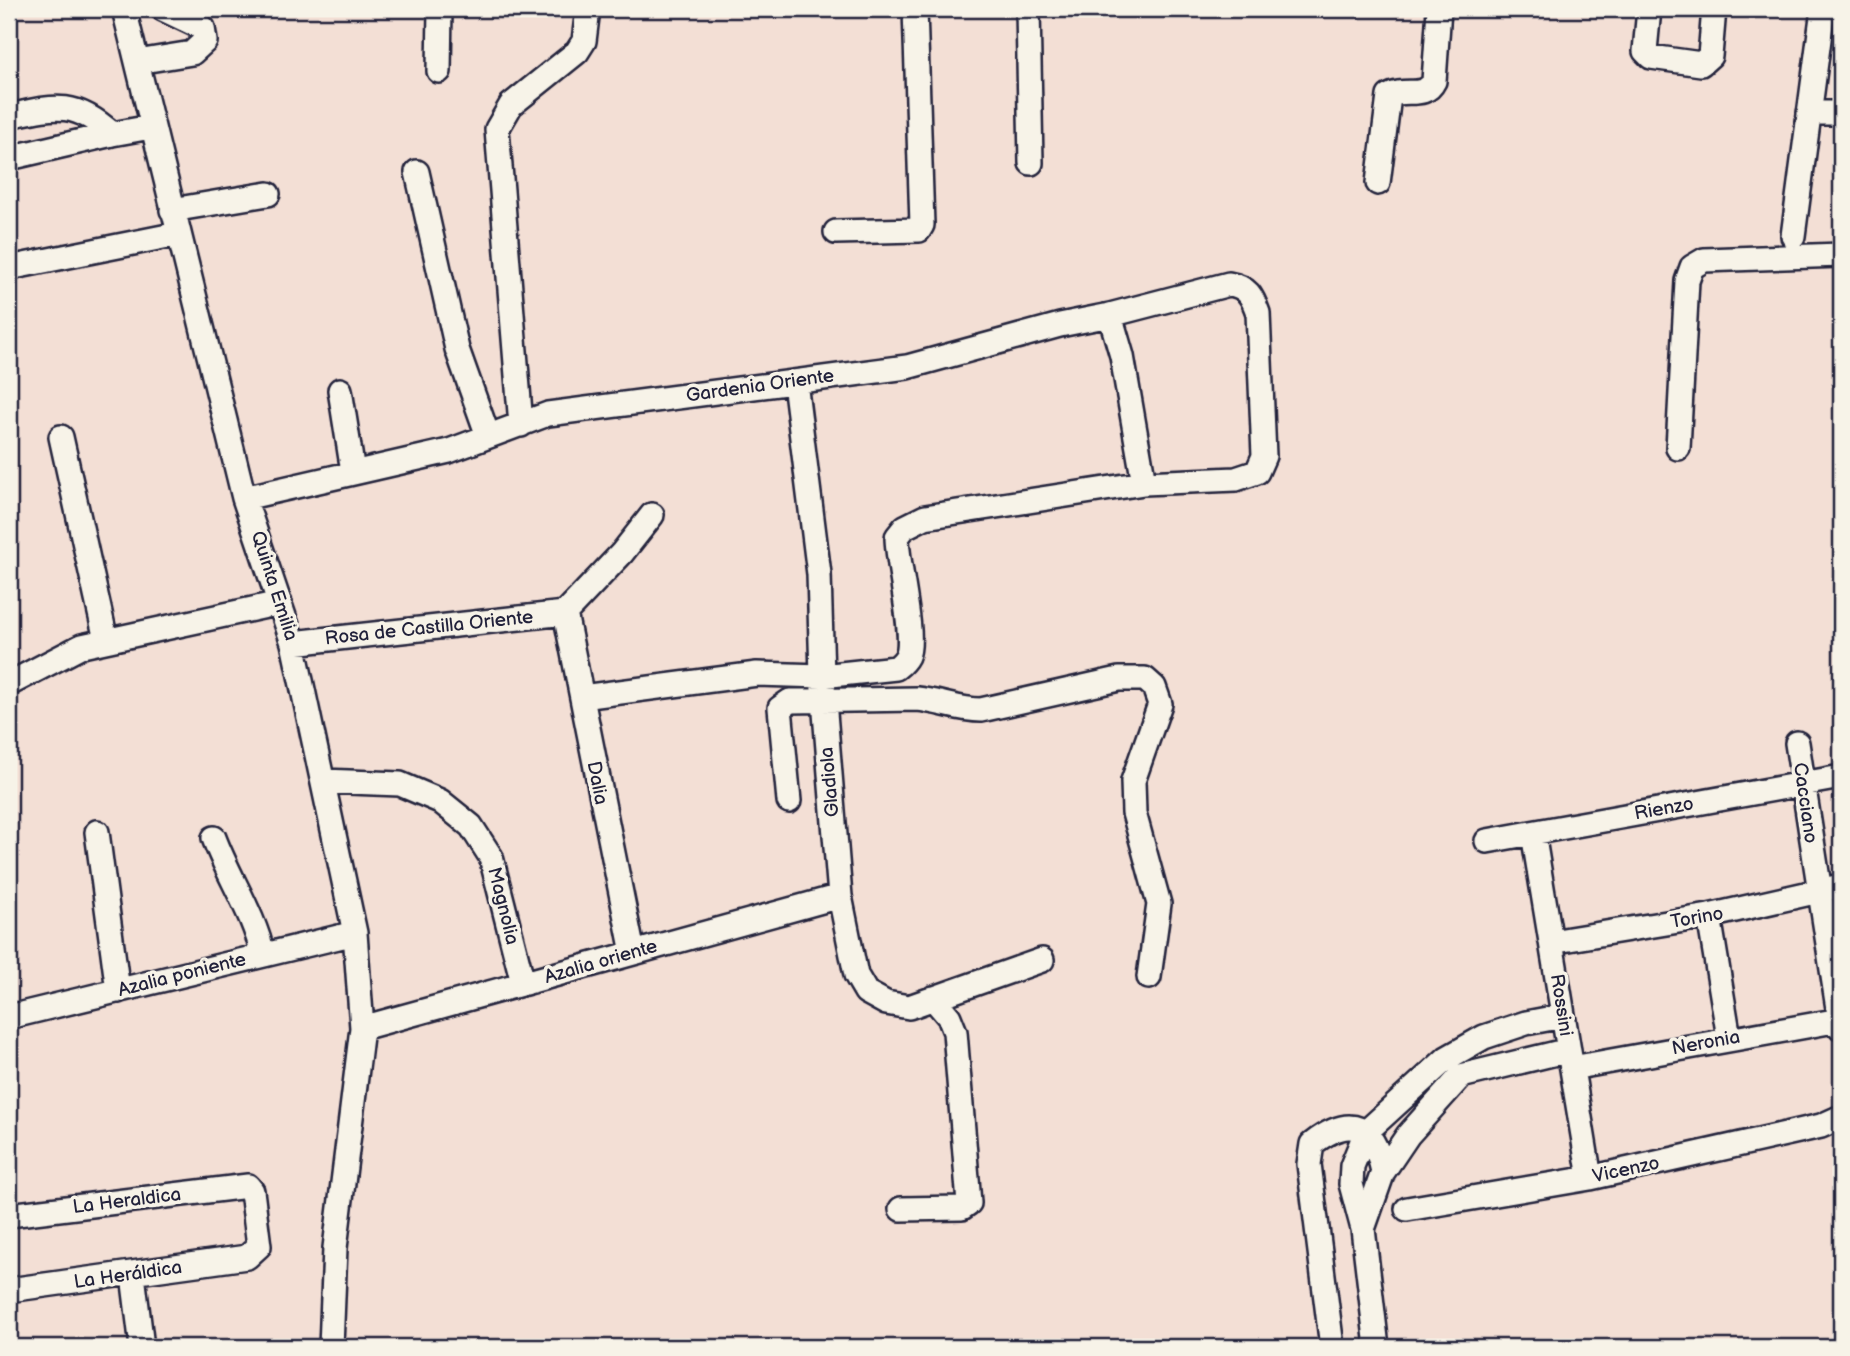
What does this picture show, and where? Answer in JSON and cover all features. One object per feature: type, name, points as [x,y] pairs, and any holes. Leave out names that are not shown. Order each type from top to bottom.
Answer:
[{"type":"street","name":"Quinta Emilia","points":[[124,9],[244,498],[293,643],[355,933],[362,1028],[335,1248],[331,1347]]},
{"type":"street","points":[[136,62],[192,53],[205,41],[203,28],[163,9]]},
{"type":"street","points":[[439,71],[440,9]]},
{"type":"street","points":[[521,425],[497,129],[511,105],[577,52],[584,41],[588,9]]},
{"type":"street","points":[[836,232],[919,230],[922,225],[915,9]]},
{"type":"street","points":[[1028,9],[1031,163]]},
{"type":"street","points":[[1378,183],[1389,96],[1395,92],[1423,92],[1431,88],[1434,81],[1439,9]]},
{"type":"street","points":[[1649,9],[1645,51],[1651,57],[1701,64],[1710,56],[1714,9]]},
{"type":"street","points":[[1793,236],[1809,113],[1829,15]]},
{"type":"street","points":[[9,116],[46,108],[65,108],[92,116],[111,134]]},
{"type":"street","points":[[1809,113],[1841,113]]},
{"type":"street","points":[[9,158],[151,127]]},
{"type":"street","points":[[416,172],[457,349],[488,436]]},
{"type":"street","points":[[172,210],[268,194]]},
{"type":"street","points":[[9,268],[178,234]]},
{"type":"street","points":[[1678,448],[1687,281],[1692,267],[1704,260],[1841,255]]},
{"type":"street","name":"Gardenia Oriente","points":[[244,498],[449,451],[548,414],[907,367],[1060,325],[1229,284],[1241,286],[1252,295],[1258,313],[1264,456],[1257,472],[1236,479],[1144,483]]},
{"type":"street","points":[[789,801],[780,708],[822,687],[896,668],[907,656],[910,640],[897,547],[897,537],[905,527],[925,517],[1144,483],[1122,356],[1110,315]]},
{"type":"street","name":"Gladiola","points":[[794,382],[817,550],[822,687],[840,896],[856,975],[866,992],[886,1003],[909,1007],[1042,960]]},
{"type":"street","points":[[340,390],[353,472]]},
{"type":"street","points":[[61,436],[106,640]]},
{"type":"street","points":[[565,613],[622,553],[652,515]]},
{"type":"street","points":[[9,684],[23,679],[59,655],[106,640],[280,603]]},
{"type":"street","name":"Rosa de Castilla Oriente","points":[[293,643],[565,613]]},
{"type":"street","name":"Dalia","points":[[565,613],[633,953]]},
{"type":"street","points":[[582,697],[757,674],[822,687],[927,700],[965,710],[981,710],[1119,679],[1144,679],[1154,687],[1160,704],[1133,781],[1134,813],[1159,904],[1149,977]]},
{"type":"street","name":"Cacciano","points":[[1797,743],[1819,892],[1838,992],[1840,1024]]},
{"type":"street","name":"Rienzo","points":[[1487,841],[1841,777]]},
{"type":"street","name":"Magnolia","points":[[323,781],[400,784],[440,801],[471,827],[491,857],[523,984]]},
{"type":"street","points":[[97,832],[118,990]]},
{"type":"street","name":"Rossini","points":[[1533,833],[1590,1178]]},
{"type":"street","points":[[214,838],[242,904],[255,925],[263,955]]},
{"type":"street","name":"Torino","points":[[1551,942],[1709,916],[1841,886]]},
{"type":"street","name":"Azalia oriente","points":[[362,1028],[840,896]]},
{"type":"street","points":[[1709,916],[1729,1038]]},
{"type":"street","name":"Azalia poniente","points":[[9,1017],[355,933]]},
{"type":"street","points":[[901,1209],[962,1208],[970,1203],[955,1032],[949,1017],[933,998]]},
{"type":"street","points":[[1377,1347],[1363,1229],[1351,1175],[1354,1158],[1366,1132],[1454,1067],[1484,1037],[1526,1023],[1563,1016]]},
{"type":"street","name":"Neronia","points":[[1454,1067],[1570,1059],[1840,1024]]},
{"type":"street","points":[[1363,1229],[1383,1172],[1454,1067]]},
{"type":"street","name":"Vicenzo","points":[[1407,1209],[1590,1178],[1821,1126],[1841,1117]]},
{"type":"street","points":[[1332,1347],[1310,1164],[1312,1144],[1329,1130],[1356,1129],[1366,1132],[1378,1147],[1383,1172]]},
{"type":"street","name":"La Heraldica","points":[[11,1215],[247,1186],[252,1191],[259,1246],[247,1257]]},
{"type":"street","name":"La Heráldica","points":[[9,1290],[247,1257]]},
{"type":"street","points":[[132,1275],[142,1347]]}]
